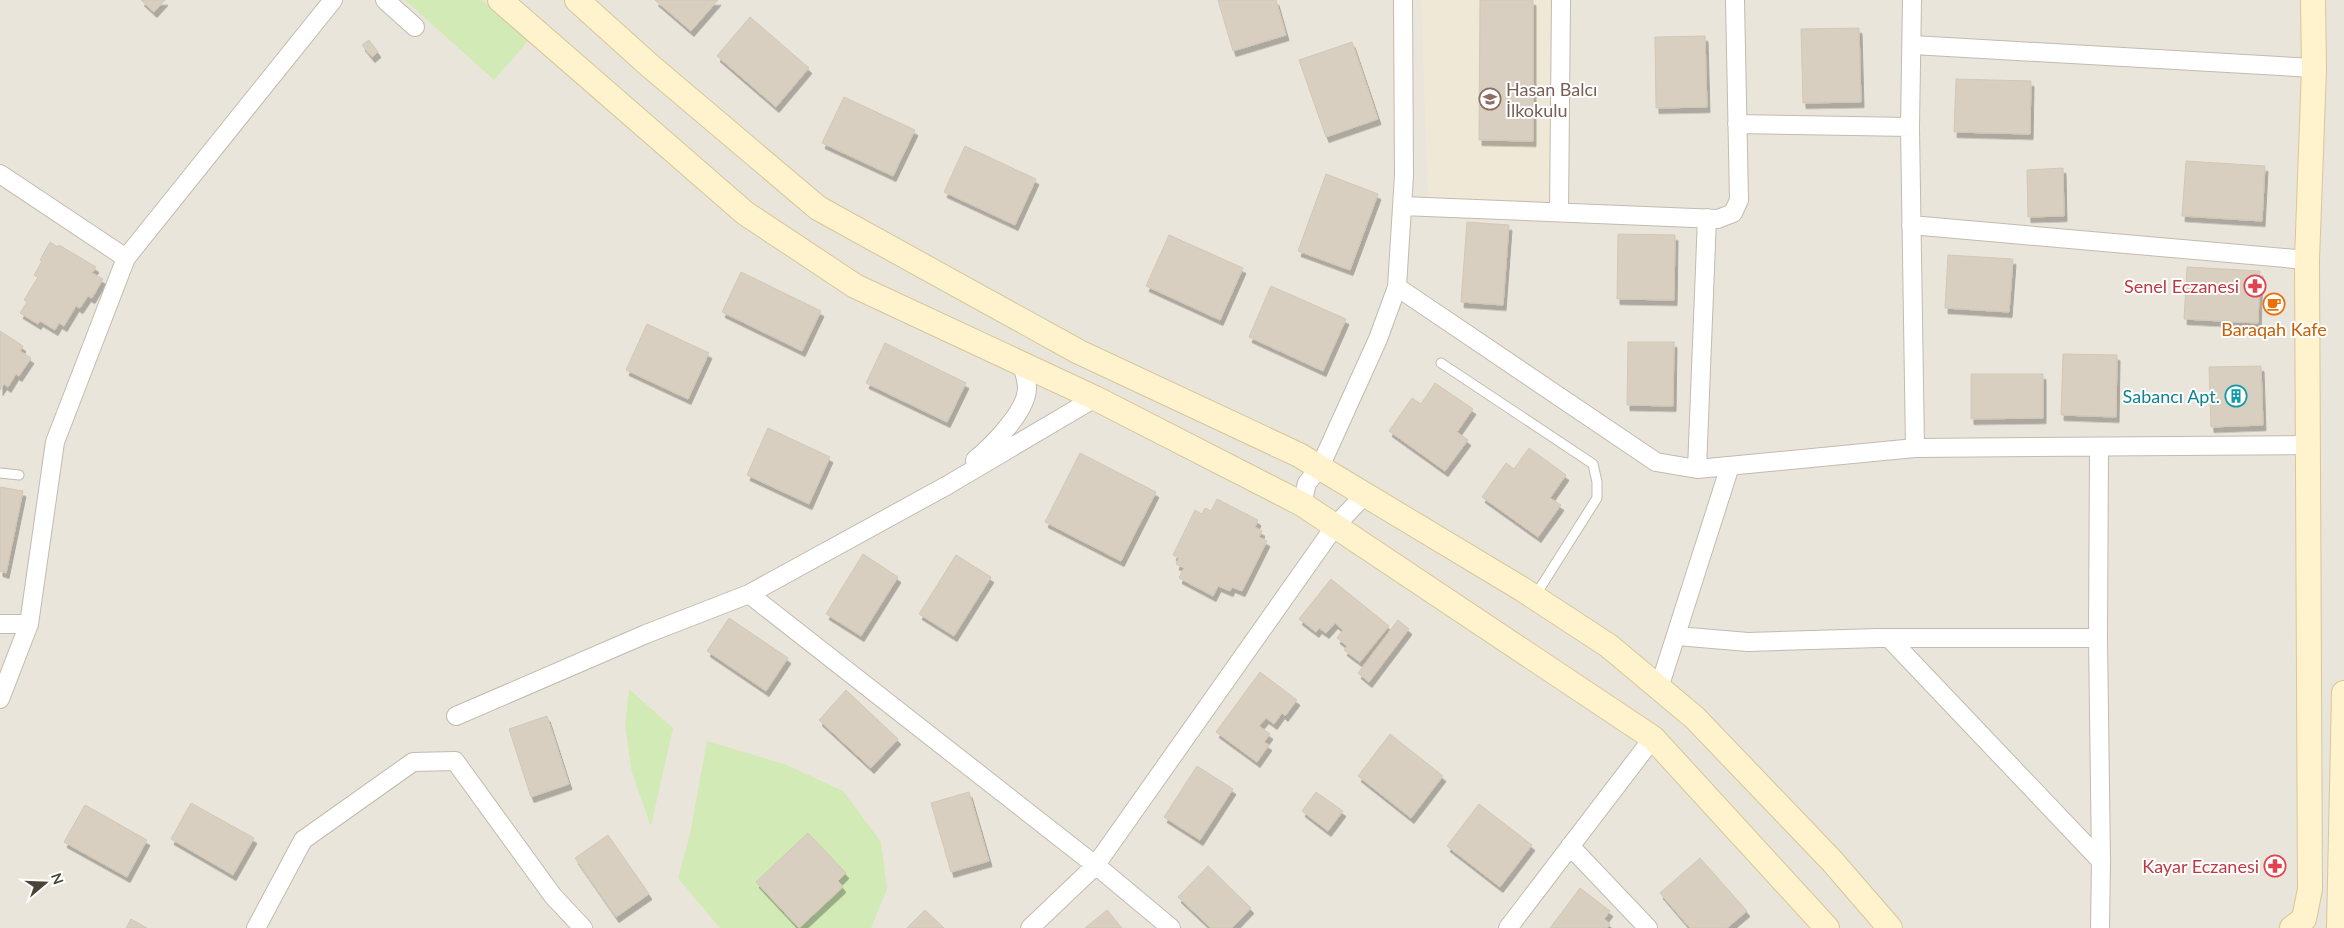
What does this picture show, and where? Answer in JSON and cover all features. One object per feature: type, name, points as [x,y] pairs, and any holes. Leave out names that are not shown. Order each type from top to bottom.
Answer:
[{"type":"main road","points":[[500,0],[745,213],[854,286],[1095,398],[1302,504],[1653,738],[1827,928]]},
{"type":"main road","points":[[577,0],[649,65],[818,208],[1079,352],[1299,455],[1534,597],[1609,646],[1702,725],[1832,861],[1890,928]]},
{"type":"main road","points":[[2292,928],[2304,919],[2310,889],[2307,260],[2314,68],[2313,0]]},
{"type":"main road","points":[[2339,928],[2344,693]]},
{"type":"street","points":[[0,699],[29,624],[55,442],[126,258],[333,0]]},
{"type":"street","points":[[386,0],[415,26]]},
{"type":"street","points":[[1302,504],[1307,484],[1320,467],[1378,339],[1397,288],[1404,175],[1403,0]]},
{"type":"street","points":[[1559,212],[1561,0]]},
{"type":"street","points":[[1402,206],[1707,218],[1718,218],[1733,213],[1739,200],[1735,0]]},
{"type":"street","points":[[1912,0],[1913,45],[1910,127],[1915,448]]},
{"type":"street","points":[[1913,45],[2314,68]]},
{"type":"street","points":[[1737,124],[1910,127]]},
{"type":"street","points":[[0,174],[126,258]]},
{"type":"street","points":[[1697,470],[1707,218]]},
{"type":"street","points":[[1912,225],[2307,260]]},
{"type":"street","points":[[1397,288],[1656,462],[1697,470],[1915,448],[2308,445]]},
{"type":"street","points":[[946,486],[990,448],[1017,414],[1027,389],[1022,364]]},
{"type":"street","points":[[456,716],[646,634],[749,594],[946,486],[1095,398]]},
{"type":"street","points":[[2099,447],[2098,638],[2102,862],[2100,928]]},
{"type":"street","points":[[1659,688],[1730,466]]},
{"type":"street","points":[[1030,928],[1096,866],[1335,526],[1357,504],[1361,492]]},
{"type":"street","points":[[749,594],[1096,866],[1170,928]]},
{"type":"street","points":[[0,624],[29,624]]},
{"type":"street","points":[[1677,636],[1748,642],[1889,638],[2098,638]]},
{"type":"street","points":[[1889,638],[2102,862]]},
{"type":"street","points":[[1508,928],[1653,738]]},
{"type":"street","points":[[256,928],[303,840],[414,762],[454,761],[553,896],[583,928]]},
{"type":"street","points":[[1570,846],[1648,928]]},
{"type":"lane","points":[[1441,363],[1593,464],[1597,482],[1597,498],[1534,597]]},
{"type":"lane","points":[[0,473],[20,475]]},
{"type":"shaded area","points":[[0,0],[2344,0],[2344,928],[0,928]]},
{"type":"shaded area","name":"Hasan Balcı İlkokulu","points":[[1421,0],[1558,0],[1551,201],[1428,199]]},
{"type":"green space","points":[[405,0],[482,0],[528,41],[494,80]]},
{"type":"green space","points":[[629,689],[673,728],[651,826],[632,773],[625,725]]},
{"type":"green space","points":[[707,741],[787,765],[843,791],[881,842],[887,889],[871,928],[720,928],[678,878],[690,834]]},
{"type":"building","points":[[141,0],[165,0],[154,12]]},
{"type":"building","points":[[655,0],[718,0],[691,31]]},
{"type":"building","points":[[1218,0],[1276,0],[1286,35],[1233,51]]},
{"type":"building","points":[[1480,0],[1533,0],[1533,141],[1479,140]]},
{"type":"building","points":[[750,17],[809,68],[776,107],[717,56]]},
{"type":"building","points":[[1859,28],[1861,102],[1803,103],[1801,29]]},
{"type":"building","points":[[1705,36],[1707,107],[1656,108],[1655,37]]},
{"type":"building","points":[[369,40],[378,52],[372,57],[362,45]]},
{"type":"building","points":[[1352,42],[1378,119],[1326,137],[1299,60]]},
{"type":"building","points":[[1956,79],[2031,81],[2030,134],[1954,132]]},
{"type":"building","points":[[844,97],[915,130],[893,176],[822,143]]},
{"type":"building","points":[[965,146],[1036,179],[1015,225],[944,192]]},
{"type":"building","points":[[2186,161],[2265,166],[2262,221],[2182,216]]},
{"type":"building","points":[[2063,168],[2064,216],[2028,217],[2027,170]]},
{"type":"building","points":[[1326,174],[1378,194],[1350,270],[1298,251]]},
{"type":"building","points":[[1467,222],[1509,225],[1503,305],[1461,302]]},
{"type":"building","points":[[1618,234],[1675,235],[1674,300],[1617,299]]},
{"type":"building","points":[[1169,235],[1243,268],[1220,320],[1146,286]]},
{"type":"building","points":[[50,242],[58,247],[59,245],[96,267],[92,273],[103,279],[92,298],[88,296],[80,308],[76,306],[64,326],[59,323],[55,330],[40,321],[38,324],[20,313],[27,302],[24,300],[38,277],[34,275]]},
{"type":"building","points":[[1948,255],[2013,259],[2009,312],[1945,308]]},
{"type":"building","points":[[2187,267],[2260,271],[2258,323],[2184,319]]},
{"type":"building","points":[[741,272],[821,311],[802,351],[722,312]]},
{"type":"building","points":[[1271,286],[1346,319],[1323,371],[1249,337]]},
{"type":"building","points":[[647,324],[709,353],[688,399],[626,370]]},
{"type":"building","points":[[0,331],[23,346],[20,351],[31,358],[19,376],[16,374],[8,387],[4,384],[0,390]]},
{"type":"building","points":[[1628,342],[1674,342],[1673,406],[1627,405]]},
{"type":"building","points":[[885,343],[966,383],[947,422],[866,383]]},
{"type":"building","points":[[2063,354],[2117,355],[2116,417],[2061,415]]},
{"type":"building","name":"Sabancı Apt.","points":[[2261,366],[2263,425],[2211,427],[2209,367]]},
{"type":"building","points":[[1971,374],[2043,374],[2043,418],[1971,419]]},
{"type":"building","points":[[1435,383],[1473,409],[1457,432],[1468,440],[1445,471],[1389,431],[1412,398],[1421,404]]},
{"type":"building","points":[[768,428],[830,457],[809,504],[747,475]]},
{"type":"building","points":[[1529,448],[1566,475],[1550,498],[1561,505],[1538,537],[1482,497],[1506,463],[1514,469]]},
{"type":"building","points":[[1080,453],[1156,492],[1121,561],[1045,522]]},
{"type":"building","points":[[0,487],[23,491],[6,573],[0,571]]},
{"type":"building","points":[[1217,499],[1258,520],[1255,527],[1262,531],[1259,537],[1267,541],[1242,591],[1232,587],[1230,591],[1218,586],[1213,596],[1179,578],[1184,568],[1176,564],[1179,558],[1173,555],[1195,510],[1202,514],[1205,508],[1211,511]]},
{"type":"building","points":[[863,554],[898,577],[861,636],[826,614]]},
{"type":"building","points":[[956,555],[991,577],[954,636],[919,614]]},
{"type":"building","points":[[1331,579],[1389,626],[1360,662],[1344,650],[1347,646],[1337,638],[1343,630],[1335,623],[1326,633],[1319,628],[1316,632],[1299,619]]},
{"type":"building","points":[[729,618],[788,658],[766,691],[707,651]]},
{"type":"building","points":[[1398,620],[1409,629],[1369,682],[1358,673]]},
{"type":"building","points":[[1260,672],[1297,700],[1285,716],[1282,713],[1274,724],[1266,718],[1259,726],[1270,734],[1264,742],[1269,745],[1257,762],[1216,732]]},
{"type":"building","points":[[846,690],[898,739],[871,768],[819,720]]},
{"type":"building","points":[[547,716],[569,784],[531,797],[509,729]]},
{"type":"building","points":[[1390,734],[1443,776],[1411,818],[1358,776]]},
{"type":"building","points":[[1197,766],[1233,789],[1200,840],[1164,817]]},
{"type":"building","points":[[969,792],[989,861],[951,872],[931,803]]},
{"type":"building","points":[[1316,792],[1343,811],[1328,831],[1302,811]]},
{"type":"building","points":[[191,803],[254,838],[233,875],[171,839]]},
{"type":"building","points":[[1479,804],[1532,845],[1500,887],[1447,846]]},
{"type":"building","points":[[85,805],[147,840],[127,877],[64,842]]},
{"type":"building","points":[[808,833],[846,873],[838,881],[843,887],[799,928],[756,882]]},
{"type":"building","points":[[608,835],[649,894],[616,917],[575,858]]},
{"type":"building","points":[[1700,858],[1747,911],[1727,928],[1690,928],[1660,893]]},
{"type":"building","points":[[1208,866],[1251,908],[1232,928],[1211,928],[1178,897]]},
{"type":"building","points":[[1580,888],[1610,911],[1604,919],[1610,924],[1607,928],[1550,928]]},
{"type":"building","points":[[925,910],[944,928],[907,928]]},
{"type":"building","points":[[1107,910],[1122,928],[1085,928]]},
{"type":"building","points":[[131,919],[147,928],[126,928]]},
{"type":"place","name":"Hasan Balcı İlkokulu","points":[[1490,99]]},
{"type":"place","name":"Senel Eczanesi","points":[[2255,286]]},
{"type":"place","name":"Baraqah Kafe","points":[[2274,304]]},
{"type":"place","name":"Sabancı Apt.","points":[[2236,396]]},
{"type":"place","name":"Kayar Eczanesi","points":[[2275,866]]}]
